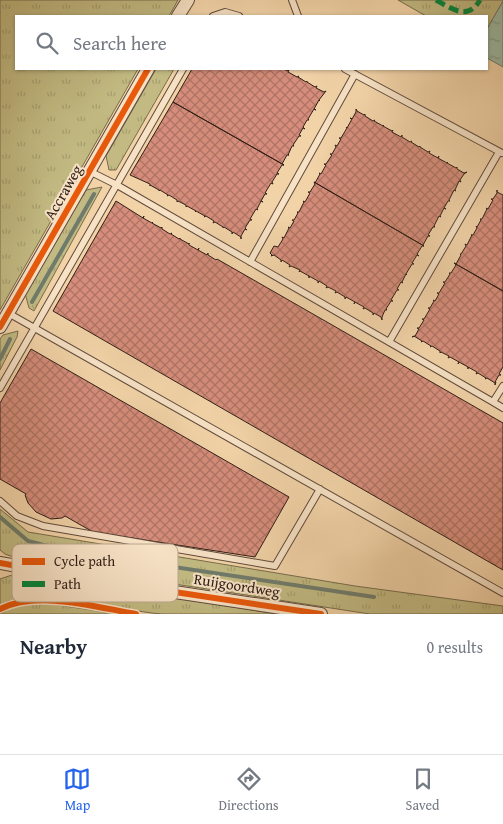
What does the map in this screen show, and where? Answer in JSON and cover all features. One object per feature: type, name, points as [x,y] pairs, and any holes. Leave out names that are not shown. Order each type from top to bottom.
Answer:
[{"type":"street","points":[[179,15],[188,0]]},
{"type":"street","name":"Accraweg","points":[[0,327],[147,70]]},
{"type":"street","name":"Ruijgoordweg","points":[[178,592],[321,614]]},
{"type":"lane","points":[[292,0],[298,15]]},
{"type":"lane","points":[[216,15],[224,12],[235,15]]},
{"type":"lane","points":[[0,388],[182,70]]},
{"type":"lane","points":[[347,70],[501,153],[389,342]]},
{"type":"lane","points":[[250,262],[355,74]]},
{"type":"lane","points":[[89,171],[117,185],[503,408]]},
{"type":"lane","points":[[8,313],[503,593]]},
{"type":"lane","points":[[493,402],[503,386]]},
{"type":"lane","points":[[178,549],[275,566],[320,489]]},
{"type":"lane","points":[[0,501],[18,516],[43,526],[147,544]]},
{"type":"green space","points":[[0,0],[178,0],[170,15],[15,15],[15,70],[137,70],[0,310]]},
{"type":"green space","points":[[398,0],[503,0],[488,27],[488,15],[424,15]]},
{"type":"green space","points":[[155,70],[173,70],[116,170],[109,170],[106,156]]},
{"type":"green space","points":[[102,187],[34,311],[29,308],[25,293],[86,190]]},
{"type":"green space","points":[[18,331],[17,337],[0,370],[0,339],[3,335]]},
{"type":"green space","points":[[0,509],[28,532],[101,544],[12,544],[12,557],[0,550]]},
{"type":"green space","points":[[178,557],[355,586],[503,606],[503,614],[370,614],[178,585]]},
{"type":"green space","points":[[12,575],[12,601],[0,605],[0,579]]},
{"type":"green space","points":[[178,598],[277,614],[162,614],[91,602],[178,602]]},
{"type":"green space","points":[[45,603],[118,614],[0,614],[15,606]]},
{"type":"water","points":[[503,1],[503,67],[488,59],[488,27]]},
{"type":"building","points":[[191,70],[289,70],[288,72],[297,77],[299,76],[315,87],[317,86],[316,88],[324,92],[326,91],[303,127],[305,129],[303,128],[299,135],[301,136],[292,146],[282,164],[173,102]]},
{"type":"building","points":[[173,102],[284,165],[282,165],[277,173],[279,174],[277,174],[272,182],[273,184],[271,183],[265,193],[267,194],[265,194],[258,210],[256,209],[250,219],[252,220],[250,220],[245,228],[247,230],[245,229],[241,237],[233,232],[232,234],[232,232],[224,227],[215,222],[213,223],[214,221],[206,216],[204,217],[130,175]]},
{"type":"building","points":[[356,109],[373,121],[375,120],[393,130],[392,132],[401,137],[402,135],[402,137],[410,142],[412,141],[428,152],[430,151],[429,153],[457,167],[457,169],[464,173],[467,172],[460,180],[461,182],[459,181],[456,191],[454,190],[441,217],[439,216],[435,227],[433,227],[428,235],[430,236],[428,236],[424,246],[315,183]]},
{"type":"building","points":[[314,182],[424,246],[422,246],[417,254],[419,256],[417,255],[412,263],[414,264],[412,264],[406,274],[403,283],[401,282],[397,289],[399,290],[397,290],[391,300],[393,301],[385,310],[382,320],[381,317],[374,313],[373,315],[373,313],[365,308],[363,309],[364,307],[346,297],[345,299],[345,297],[337,292],[335,293],[336,291],[328,287],[326,288],[327,286],[319,281],[318,283],[318,281],[291,266],[289,267],[290,265],[282,260],[281,262],[274,255],[271,256],[270,253],[274,246],[278,247],[283,239],[282,237],[284,238],[288,227],[290,228],[294,221],[292,220],[294,220],[303,201],[305,202],[310,193],[308,192],[310,192],[315,184]]},
{"type":"building","points":[[497,192],[503,195],[503,291],[454,263],[456,264],[466,246],[465,244],[467,245],[480,219],[482,219],[486,208],[488,209],[493,200],[491,199],[493,199]]},
{"type":"building","points":[[116,201],[143,218],[162,227],[162,229],[170,234],[172,233],[189,245],[207,255],[208,253],[208,255],[216,260],[503,423],[503,570],[53,311]]},
{"type":"building","points":[[454,263],[503,291],[503,367],[495,385],[495,383],[487,378],[485,379],[478,373],[476,374],[477,372],[450,357],[448,358],[449,356],[440,353],[440,351],[432,346],[430,347],[423,341],[421,342],[414,336],[419,329],[417,328],[419,328],[424,320],[422,319],[424,319],[430,309],[428,308],[430,308],[433,300],[435,301],[439,294],[437,293],[439,293],[445,283],[443,282],[445,282],[449,273],[451,273],[456,265]]},
{"type":"building","points":[[31,349],[289,497],[255,557],[93,532],[65,516],[51,519],[36,512],[28,503],[26,494],[0,479],[0,403]]},
{"type":"waterway","points":[[32,302],[94,194]]},
{"type":"waterway","points":[[0,359],[10,339]]},
{"type":"waterway","points":[[0,517],[28,541],[40,544]]},
{"type":"waterway","points":[[178,568],[374,597]]},
{"type":"marked path","points":[[436,0],[465,12],[470,10],[480,0]]},
{"type":"cycle path","points":[[0,327],[147,70]]},
{"type":"cycle path","points":[[0,563],[12,565]]},
{"type":"cycle path","points":[[178,593],[321,614]]},
{"type":"cycle path","points":[[0,609],[24,602]]},
{"type":"cycle path","points":[[67,602],[136,614]]}]
